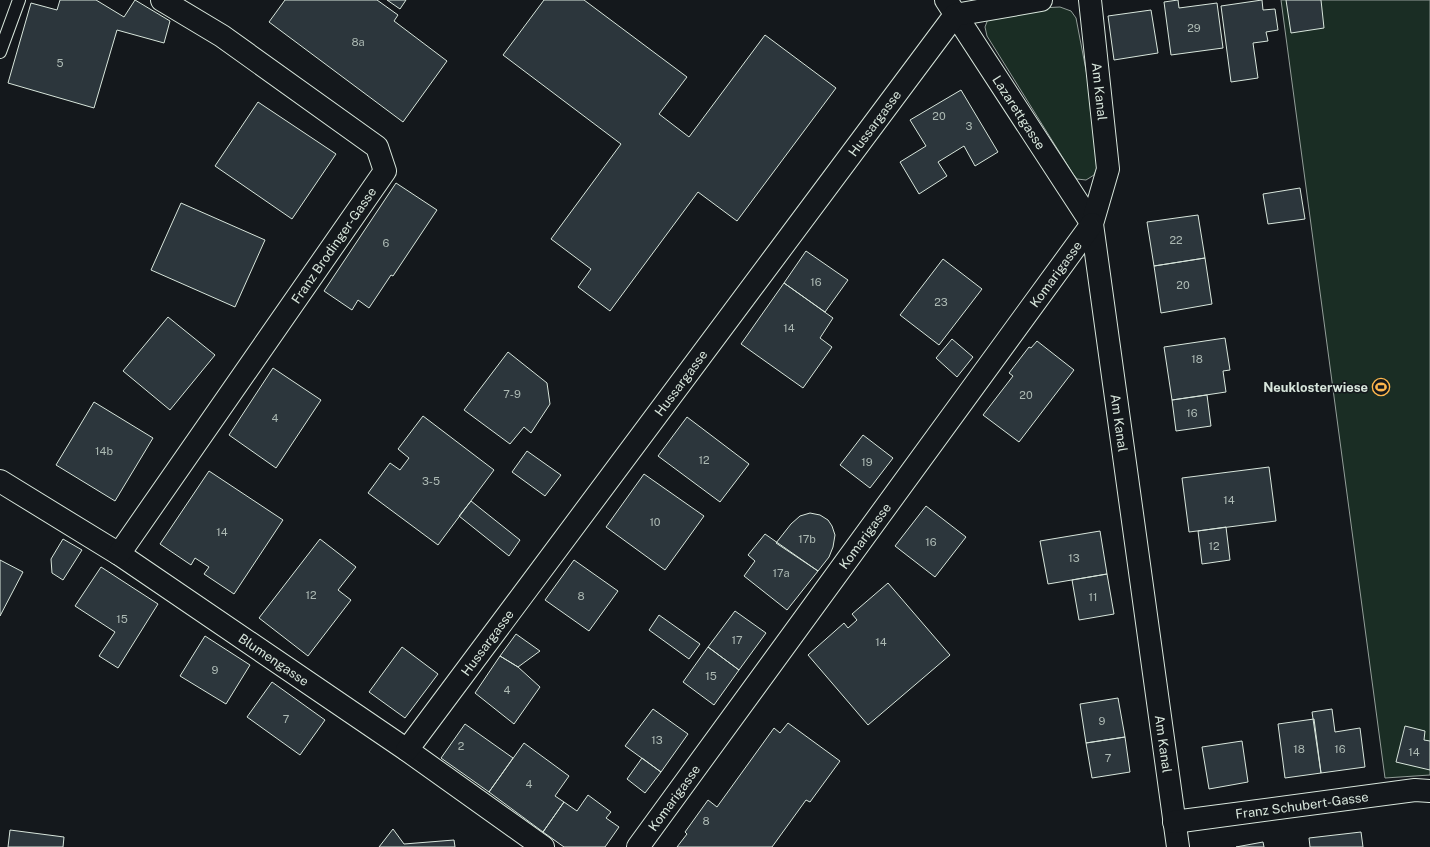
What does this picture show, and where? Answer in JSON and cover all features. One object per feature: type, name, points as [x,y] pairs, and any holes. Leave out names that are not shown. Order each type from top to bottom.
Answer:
[{"type":"street","name":"Franz Brodinger-Gasse","points":[[119,554],[385,172],[377,147],[222,36],[162,0]]},
{"type":"street","points":[[950,8],[1041,0]]},
{"type":"street","name":"Am Kanal","points":[[1090,0],[1108,169],[1092,224],[1178,847]]},
{"type":"street","name":"Lazarettgasse","points":[[950,8],[1092,224]]},
{"type":"street","name":"Hussargasse","points":[[407,750],[950,8]]},
{"type":"street","name":"Komarigasse","points":[[638,847],[1092,224]]},
{"type":"street","name":"Blumengasse","points":[[0,481],[119,554],[407,750],[543,847]]},
{"type":"street","name":"Franz Schubert-Gasse","points":[[1174,822],[1415,790],[1430,791]]},
{"type":"lane","points":[[0,52],[19,0]]},
{"type":"green space","name":"Neuklosterwiese","points":[[1281,0],[1430,0],[1430,775],[1385,778]]},
{"type":"green space","points":[[1060,7],[1071,11],[1076,18],[1094,112],[1098,166],[1094,175],[1086,180],[1077,179],[1073,174],[987,36],[985,27],[988,19],[1040,8]]},
{"type":"building","points":[[60,0],[96,0],[124,17],[135,0],[170,21],[164,43],[117,30],[94,108],[8,83],[31,3],[57,10]]},
{"type":"building","points":[[285,0],[377,0],[398,15],[394,21],[447,61],[403,122],[269,22]]},
{"type":"building","points":[[387,0],[406,0],[400,9]]},
{"type":"building","points":[[544,0],[584,0],[687,77],[659,114],[689,137],[765,35],[836,88],[737,221],[698,192],[610,311],[578,287],[591,269],[551,239],[621,144],[503,55]]},
{"type":"building","points":[[1178,0],[1179,8],[1217,3],[1223,48],[1171,55],[1164,2]]},
{"type":"building","points":[[1262,0],[1263,10],[1275,9],[1278,30],[1266,32],[1268,41],[1253,43],[1258,78],[1231,82],[1221,6]]},
{"type":"building","points":[[1286,0],[1321,0],[1324,28],[1291,33]]},
{"type":"building","points":[[1151,10],[1158,53],[1114,60],[1108,16]]},
{"type":"building","points":[[961,90],[998,152],[975,166],[964,146],[938,162],[947,176],[919,194],[900,162],[926,146],[910,120]]},
{"type":"building","points":[[258,102],[336,154],[292,219],[215,166]]},
{"type":"building","points":[[396,183],[437,210],[393,276],[391,275],[369,308],[358,300],[352,310],[324,291]]},
{"type":"building","points":[[1300,188],[1305,219],[1268,224],[1263,194]]},
{"type":"building","points":[[181,203],[265,240],[235,307],[151,270]]},
{"type":"building","points":[[1198,215],[1205,258],[1154,266],[1147,222]]},
{"type":"building","points":[[806,251],[848,280],[825,312],[784,283]]},
{"type":"building","points":[[1205,258],[1212,304],[1161,313],[1154,266]]},
{"type":"building","points":[[943,259],[982,289],[939,345],[900,315]]},
{"type":"building","points":[[784,283],[833,318],[820,338],[832,347],[803,388],[741,344]]},
{"type":"building","points":[[168,317],[215,355],[170,410],[123,371]]},
{"type":"building","points":[[1225,338],[1230,370],[1223,371],[1226,392],[1172,400],[1164,347]]},
{"type":"building","points":[[952,339],[973,357],[957,377],[936,358]]},
{"type":"building","points":[[1037,341],[1074,370],[1019,442],[983,415],[1013,376],[1009,373],[1029,347],[1031,348]]},
{"type":"building","points":[[508,352],[547,383],[550,404],[531,433],[524,427],[510,444],[464,410]]},
{"type":"building","points":[[273,368],[321,400],[276,468],[229,435]]},
{"type":"building","points":[[1207,395],[1211,426],[1176,431],[1172,400]]},
{"type":"building","points":[[94,402],[153,438],[115,501],[56,465]]},
{"type":"building","points":[[423,416],[494,470],[438,545],[368,493],[390,463],[400,470],[409,458],[398,449]]},
{"type":"building","points":[[687,417],[749,464],[720,502],[658,456]]},
{"type":"building","points":[[863,435],[893,458],[870,488],[840,465]]},
{"type":"building","points":[[527,451],[561,475],[545,496],[512,472]]},
{"type":"building","points":[[1269,467],[1276,521],[1189,532],[1182,478]]},
{"type":"building","points":[[209,471],[283,520],[234,594],[204,574],[209,567],[195,558],[191,565],[160,544]]},
{"type":"building","points":[[644,474],[704,516],[665,570],[606,527]]},
{"type":"building","points":[[471,501],[520,540],[509,556],[459,516]]},
{"type":"building","points":[[926,506],[966,537],[935,577],[895,546]]},
{"type":"building","points":[[810,513],[820,515],[828,520],[835,535],[833,547],[829,557],[818,571],[776,543],[791,524],[800,516]]},
{"type":"building","points":[[1226,527],[1230,560],[1202,564],[1198,531]]},
{"type":"building","points":[[1100,531],[1107,574],[1048,584],[1040,541]]},
{"type":"building","points":[[765,534],[818,571],[787,610],[744,576],[755,561],[748,555]]},
{"type":"building","points":[[63,539],[82,550],[63,580],[52,573],[51,559]]},
{"type":"building","points":[[320,539],[356,567],[338,590],[351,600],[308,656],[259,618]]},
{"type":"building","points":[[0,560],[23,572],[0,616]]},
{"type":"building","points":[[574,560],[618,591],[589,631],[545,600]]},
{"type":"building","points":[[101,567],[158,604],[118,668],[99,656],[115,632],[75,606]]},
{"type":"building","points":[[1107,574],[1114,614],[1079,620],[1072,580]]},
{"type":"building","points":[[888,583],[950,655],[868,725],[808,655],[844,623],[848,628],[857,620],[852,614]]},
{"type":"building","points":[[735,611],[766,633],[739,670],[708,647]]},
{"type":"building","points":[[659,615],[700,644],[689,659],[649,630]]},
{"type":"building","points":[[516,634],[540,651],[518,667],[500,656]]},
{"type":"building","points":[[205,636],[250,665],[226,704],[180,676]]},
{"type":"building","points":[[402,647],[438,674],[405,718],[369,692]]},
{"type":"building","points":[[708,647],[739,670],[714,705],[683,682]]},
{"type":"building","points":[[500,656],[518,667],[540,687],[514,724],[475,693]]},
{"type":"building","points":[[272,682],[325,720],[300,755],[247,717]]},
{"type":"building","points":[[1118,698],[1125,737],[1086,743],[1080,704]]},
{"type":"building","points":[[653,709],[688,734],[661,772],[625,746]]},
{"type":"building","points":[[1332,709],[1335,732],[1360,728],[1365,767],[1321,773],[1312,712]]},
{"type":"building","points":[[1314,719],[1321,773],[1285,778],[1278,724]]},
{"type":"building","points":[[788,723],[840,761],[810,802],[806,800],[772,847],[677,847],[687,834],[685,832],[708,800],[717,807],[774,728],[780,733]]},
{"type":"building","points":[[465,724],[513,758],[489,792],[441,758]]},
{"type":"building","points":[[1405,726],[1425,731],[1424,740],[1430,741],[1430,770],[1396,762]]},
{"type":"building","points":[[1125,737],[1130,772],[1092,778],[1086,743]]},
{"type":"building","points":[[1242,741],[1248,782],[1209,789],[1202,747]]},
{"type":"building","points":[[524,743],[569,776],[555,796],[564,802],[543,832],[489,792]]},
{"type":"building","points":[[642,758],[661,772],[645,793],[627,779]]},
{"type":"building","points":[[588,795],[611,812],[606,818],[619,827],[605,847],[564,847],[543,832],[564,802],[577,811]]},
{"type":"building","points":[[393,829],[404,844],[454,840],[455,847],[379,847]]},
{"type":"building","points":[[10,830],[64,837],[63,847],[8,847]]},
{"type":"building","points":[[1361,832],[1363,847],[1310,847],[1309,838]]},
{"type":"building","points":[[1263,842],[1264,847],[1236,847]]},
{"type":"place","name":"Neuklosterwiese","points":[[1381,387]]}]
